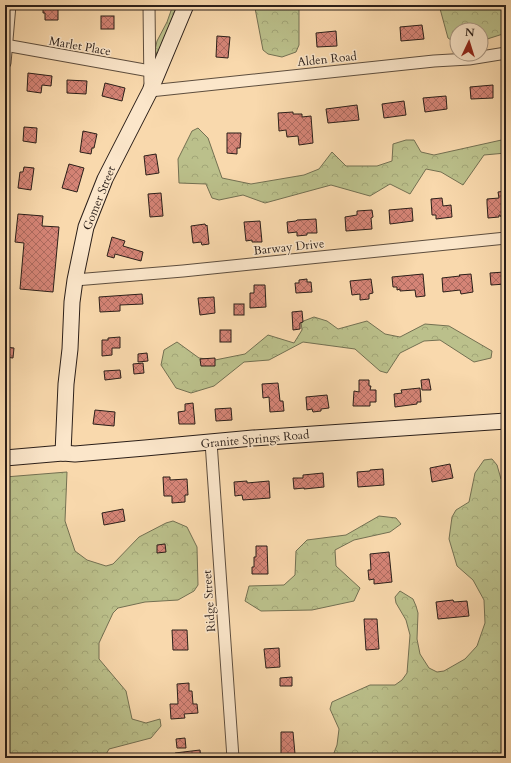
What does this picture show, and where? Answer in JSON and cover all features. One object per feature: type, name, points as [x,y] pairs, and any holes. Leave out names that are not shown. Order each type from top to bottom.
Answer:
[{"type":"street","points":[[5,64],[10,5]]},
{"type":"street","points":[[149,5],[150,91]]},
{"type":"street","name":"Gomer Street","points":[[63,453],[72,302],[86,227],[105,179],[150,91],[186,5]]},
{"type":"street","name":"Marlet Place","points":[[6,46],[150,71]]},
{"type":"street","name":"Alden Road","points":[[150,91],[434,60],[469,59],[506,53]]},
{"type":"street","name":"Barway Drive","points":[[75,280],[183,271],[506,238]]},
{"type":"street","name":"Granite Springs Road","points":[[5,458],[63,453],[75,454],[253,438],[506,421]]},
{"type":"street","name":"Ridge Street","points":[[211,442],[233,758]]},
{"type":"green space","points":[[173,5],[180,5],[158,57],[155,50],[157,41],[167,22]]},
{"type":"green space","points":[[238,5],[299,5],[299,45],[296,52],[282,57],[268,54],[263,50],[255,8]]},
{"type":"green space","points":[[439,5],[506,5],[506,33],[489,38],[489,22],[449,22],[449,39]]},
{"type":"green space","points":[[198,128],[208,138],[222,178],[251,184],[304,175],[319,169],[332,152],[346,166],[377,166],[392,161],[393,144],[406,140],[414,140],[421,152],[434,155],[506,139],[506,153],[484,155],[463,185],[441,172],[426,169],[410,194],[390,184],[370,196],[331,185],[265,203],[243,195],[219,200],[212,198],[206,184],[179,183],[178,159],[192,131]]},
{"type":"green space","points":[[314,317],[327,321],[338,329],[367,321],[385,334],[400,337],[425,324],[449,326],[492,351],[491,358],[474,362],[440,340],[424,341],[400,353],[387,373],[380,371],[355,349],[303,342],[269,360],[244,362],[214,386],[191,393],[176,388],[161,365],[164,350],[177,342],[199,358],[215,360],[245,354],[268,335],[294,343],[302,330],[301,322]]},
{"type":"green space","points":[[492,459],[497,465],[501,479],[506,484],[506,758],[332,758],[337,745],[339,729],[330,709],[332,702],[370,685],[395,685],[402,680],[407,673],[410,635],[406,620],[396,603],[395,597],[400,591],[413,599],[416,606],[418,613],[417,639],[420,654],[429,668],[437,672],[444,671],[465,659],[477,646],[485,623],[484,600],[473,580],[457,566],[449,539],[452,517],[456,510],[469,502],[475,473],[484,460]]},
{"type":"green space","points":[[67,472],[65,521],[75,551],[87,560],[106,566],[113,564],[139,537],[173,521],[187,527],[197,547],[198,585],[194,591],[178,600],[145,602],[118,608],[113,613],[99,643],[99,659],[126,691],[132,719],[146,723],[160,719],[161,726],[151,738],[109,749],[104,758],[5,758],[5,477]]},
{"type":"green space","points":[[379,516],[396,518],[401,524],[390,532],[354,540],[335,550],[336,566],[360,588],[354,601],[312,610],[261,611],[245,601],[249,586],[284,585],[295,575],[296,551],[307,540],[346,535]]},
{"type":"building","points":[[43,5],[58,6],[58,20],[45,20]]},
{"type":"building","points":[[101,16],[114,16],[114,29],[101,29]]},
{"type":"building","points":[[422,25],[424,39],[401,41],[400,27]]},
{"type":"building","points":[[336,31],[337,46],[317,47],[316,33]]},
{"type":"building","points":[[217,36],[230,37],[228,58],[216,57]]},
{"type":"building","points":[[28,73],[52,76],[51,86],[42,85],[41,93],[27,91]]},
{"type":"building","points":[[67,80],[87,81],[86,94],[67,93]]},
{"type":"building","points":[[105,83],[125,88],[122,101],[102,96]]},
{"type":"building","points":[[493,85],[493,98],[471,99],[470,87]]},
{"type":"building","points":[[446,96],[447,109],[425,112],[423,98]]},
{"type":"building","points":[[404,101],[406,115],[384,118],[382,104]]},
{"type":"building","points":[[357,105],[359,120],[328,123],[326,109]]},
{"type":"building","points":[[293,112],[293,114],[302,114],[302,117],[311,116],[313,143],[299,145],[298,136],[287,137],[286,130],[279,131],[278,113]]},
{"type":"building","points":[[24,127],[37,128],[36,143],[23,141]]},
{"type":"building","points":[[83,131],[97,134],[91,154],[80,152]]},
{"type":"building","points":[[227,133],[241,133],[240,148],[237,148],[237,154],[227,153]]},
{"type":"building","points":[[156,154],[159,173],[146,175],[144,156]]},
{"type":"building","points":[[69,164],[84,168],[77,192],[62,188]]},
{"type":"building","points":[[24,167],[34,168],[31,190],[18,188],[20,172],[23,172]]},
{"type":"building","points":[[506,191],[506,217],[501,217],[499,215],[499,217],[488,218],[487,199],[499,198],[498,192]]},
{"type":"building","points":[[161,193],[163,216],[150,217],[148,194]]},
{"type":"building","points":[[442,198],[443,206],[451,205],[452,217],[436,219],[436,215],[432,215],[431,199]]},
{"type":"building","points":[[412,208],[413,221],[390,224],[389,210]]},
{"type":"building","points":[[372,210],[372,229],[346,231],[345,217],[357,215],[357,211]]},
{"type":"building","points":[[18,214],[43,216],[42,226],[59,227],[53,292],[20,289],[24,243],[15,242]]},
{"type":"building","points":[[316,219],[317,233],[307,233],[307,235],[297,236],[297,232],[288,233],[287,222]]},
{"type":"building","points":[[260,221],[262,242],[252,242],[252,240],[246,241],[244,222]]},
{"type":"building","points":[[205,224],[206,226],[207,225],[209,244],[202,245],[201,242],[193,243],[191,226]]},
{"type":"building","points":[[112,237],[125,241],[123,246],[143,252],[141,261],[115,254],[114,258],[107,256]]},
{"type":"building","points":[[505,272],[506,284],[491,285],[490,273]]},
{"type":"building","points":[[423,274],[425,296],[416,297],[415,290],[400,291],[400,289],[397,290],[397,287],[393,287],[392,277]]},
{"type":"building","points":[[471,274],[473,292],[461,294],[460,290],[443,292],[442,278]]},
{"type":"building","points":[[307,279],[307,282],[311,282],[312,292],[296,293],[295,283],[299,283],[299,280]]},
{"type":"building","points":[[371,279],[373,293],[369,294],[369,299],[360,300],[360,294],[352,295],[350,281]]},
{"type":"building","points":[[254,285],[265,285],[266,307],[250,308],[250,293],[254,293]]},
{"type":"building","points":[[142,294],[143,304],[120,305],[120,311],[100,312],[99,297]]},
{"type":"building","points":[[214,297],[215,313],[200,315],[198,298]]},
{"type":"building","points":[[234,304],[244,304],[244,315],[234,315]]},
{"type":"building","points":[[302,311],[303,322],[300,323],[300,329],[293,330],[292,312]]},
{"type":"building","points":[[220,330],[231,330],[231,342],[220,342]]},
{"type":"building","points":[[120,337],[120,348],[112,348],[112,355],[102,356],[102,340]]},
{"type":"building","points":[[5,347],[14,348],[13,358],[5,357]]},
{"type":"building","points":[[147,353],[148,361],[138,362],[138,354]]},
{"type":"building","points":[[215,358],[215,366],[201,366],[200,359]]},
{"type":"building","points":[[143,363],[144,373],[134,374],[133,364]]},
{"type":"building","points":[[120,370],[121,378],[105,380],[104,371]]},
{"type":"building","points":[[429,379],[431,390],[422,390],[421,380]]},
{"type":"building","points":[[359,380],[369,380],[369,386],[371,386],[370,390],[376,390],[376,402],[370,402],[370,406],[353,406],[354,391],[359,392]]},
{"type":"building","points":[[278,383],[280,401],[283,401],[284,411],[270,412],[269,397],[263,398],[262,384]]},
{"type":"building","points":[[420,388],[421,402],[417,402],[417,404],[395,407],[394,394],[402,393],[401,390]]},
{"type":"building","points":[[327,395],[329,408],[313,412],[312,409],[307,410],[306,397]]},
{"type":"building","points":[[193,403],[195,424],[179,424],[178,412],[185,411],[185,404]]},
{"type":"building","points":[[231,408],[232,420],[216,421],[215,409]]},
{"type":"building","points":[[95,410],[115,412],[114,426],[93,424]]},
{"type":"building","points":[[450,464],[453,478],[432,482],[430,468]]},
{"type":"building","points":[[383,469],[384,485],[358,487],[357,472]]},
{"type":"building","points":[[323,473],[324,487],[294,489],[293,478],[303,478],[303,475]]},
{"type":"building","points":[[163,477],[170,477],[170,480],[187,479],[188,495],[185,495],[185,502],[172,503],[172,496],[164,496]]},
{"type":"building","points":[[247,481],[247,483],[269,481],[270,498],[243,500],[242,495],[235,496],[234,482]]},
{"type":"building","points":[[123,509],[125,521],[104,525],[102,513]]},
{"type":"building","points":[[165,544],[166,552],[157,553],[157,545]]},
{"type":"building","points":[[256,546],[267,546],[268,574],[252,574],[254,557],[256,557]]},
{"type":"building","points":[[389,552],[392,582],[374,584],[374,579],[369,580],[368,570],[371,570],[370,554]]},
{"type":"building","points":[[453,600],[454,602],[467,601],[469,616],[438,619],[436,602]]},
{"type":"building","points":[[364,619],[377,619],[379,649],[366,650]]},
{"type":"building","points":[[172,630],[187,630],[188,650],[173,650]]},
{"type":"building","points":[[279,648],[280,667],[266,668],[264,649]]},
{"type":"building","points":[[292,677],[292,686],[280,686],[280,678]]},
{"type":"building","points":[[189,683],[189,691],[192,691],[193,704],[197,704],[198,713],[184,714],[185,718],[171,719],[170,704],[178,704],[177,684]]},
{"type":"building","points":[[281,732],[293,732],[295,754],[281,755]]},
{"type":"building","points":[[185,738],[186,748],[177,748],[176,739]]},
{"type":"building","points":[[200,750],[201,758],[176,758],[175,753]]}]
